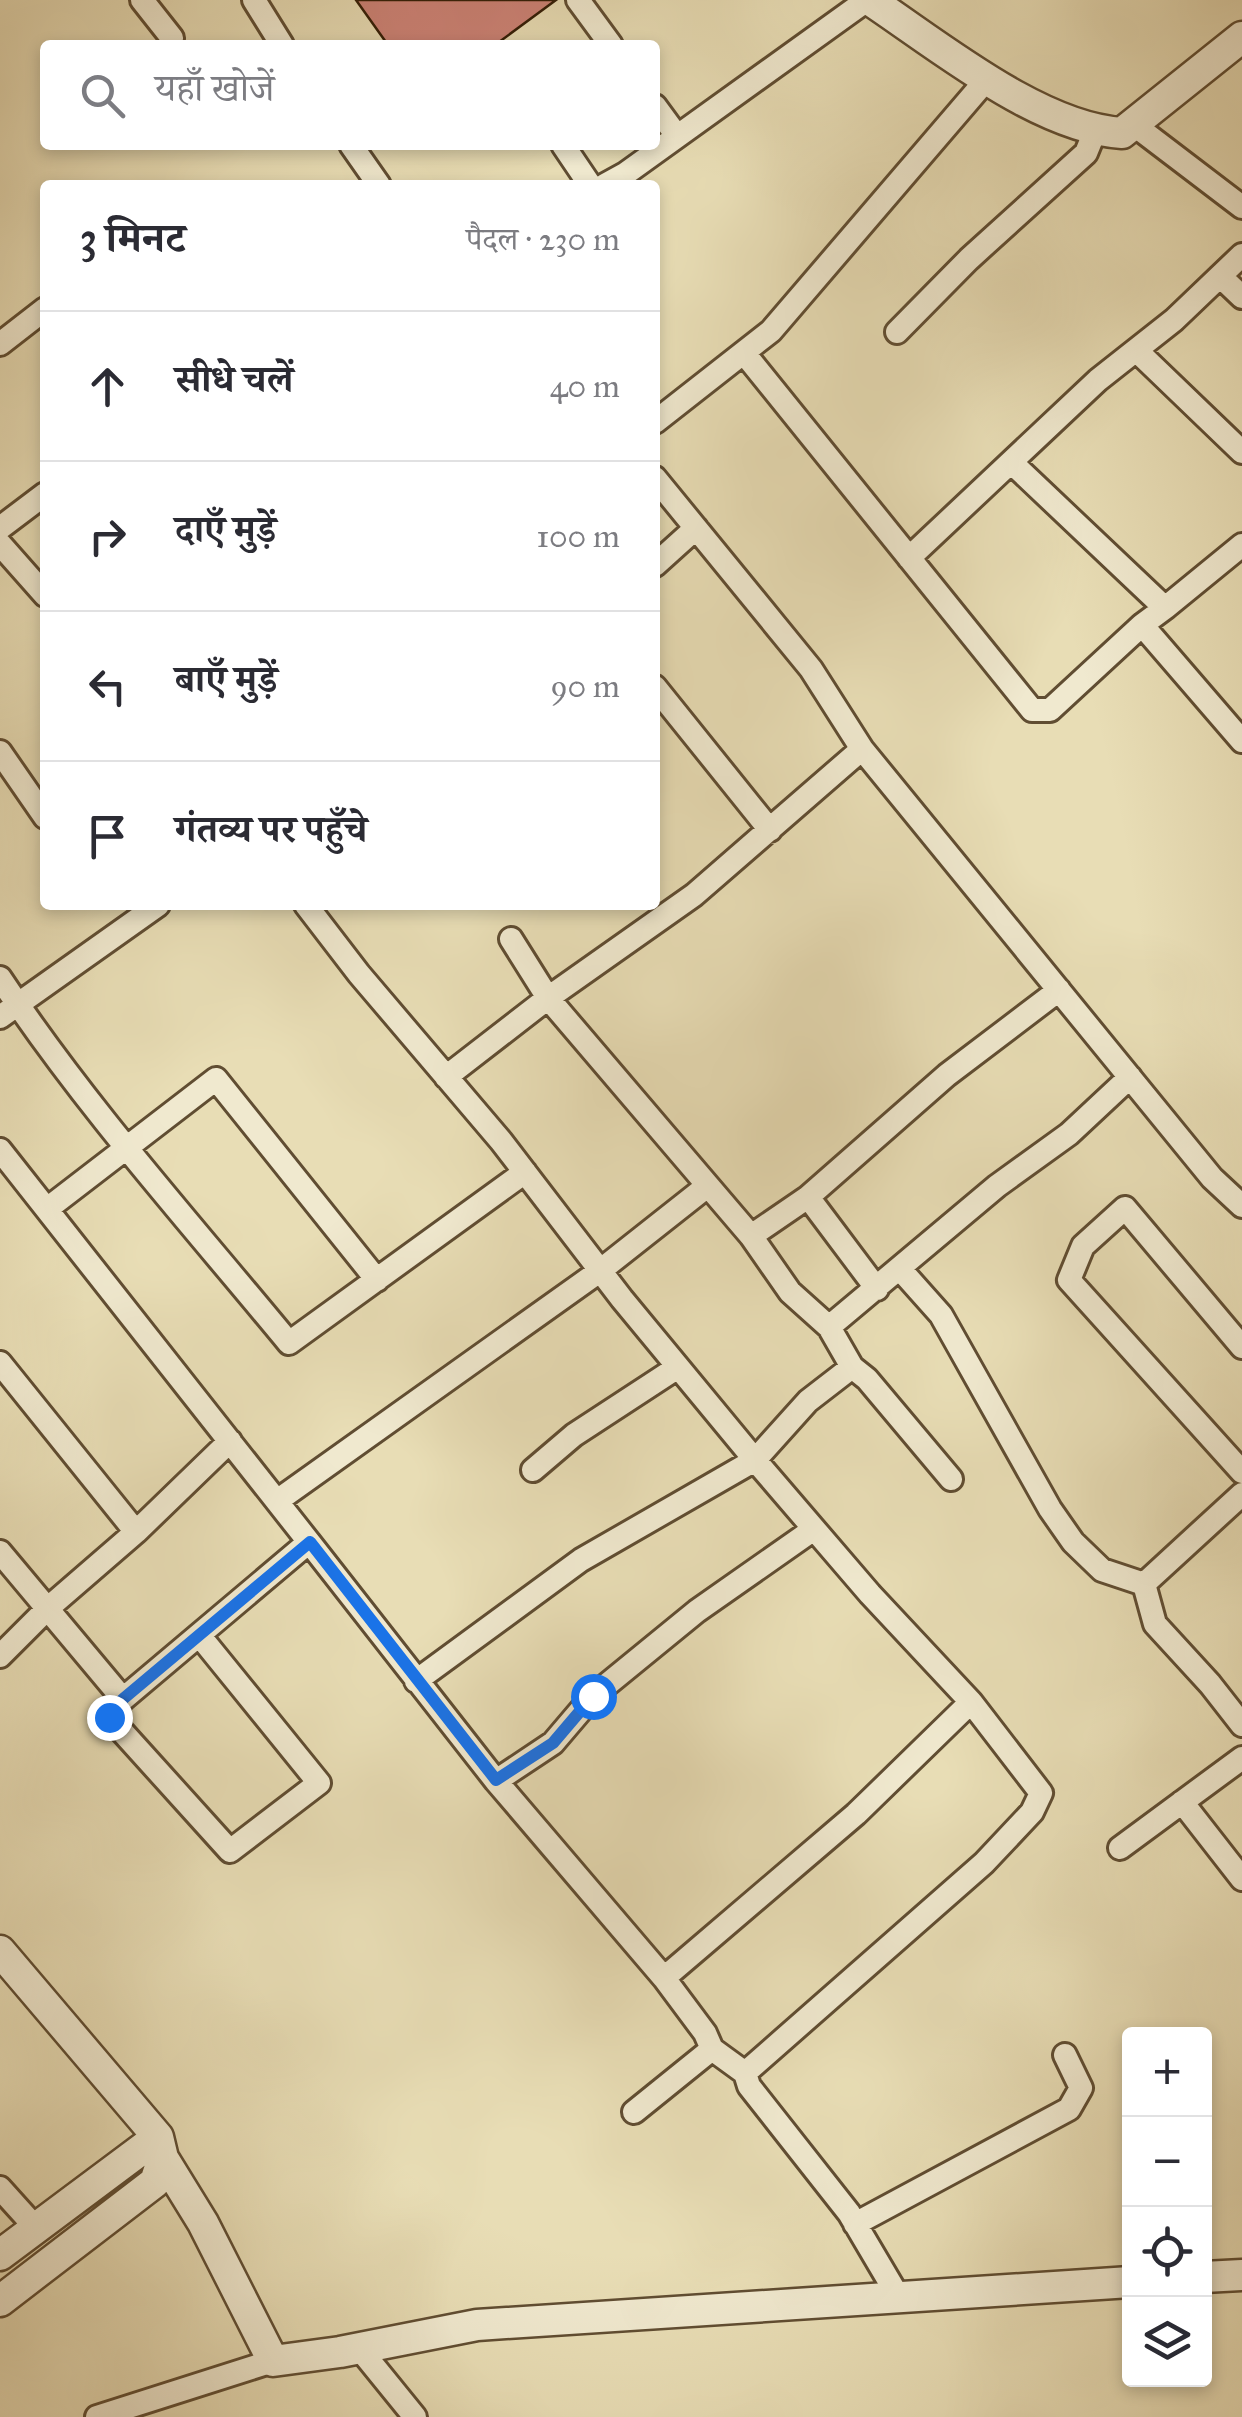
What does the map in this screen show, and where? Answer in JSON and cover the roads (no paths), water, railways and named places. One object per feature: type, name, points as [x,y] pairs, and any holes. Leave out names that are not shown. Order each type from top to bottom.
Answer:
[{"type":"street","points":[[142,0],[172,38]]},
{"type":"street","points":[[254,0],[279,40]]},
{"type":"street","points":[[578,0],[607,40]]},
{"type":"street","points":[[660,148],[869,0],[1006,92],[1095,131],[1122,133],[1242,37]]},
{"type":"street","points":[[660,418],[771,331],[987,79]]},
{"type":"street","points":[[660,113],[677,136]]},
{"type":"street","points":[[1133,124],[1242,207]]},
{"type":"street","points":[[897,332],[969,259],[1086,152],[1095,131]]},
{"type":"street","points":[[354,150],[376,180]]},
{"type":"street","points":[[566,150],[587,180]]},
{"type":"street","points":[[612,180],[656,150]]},
{"type":"street","points":[[910,558],[1098,380],[1242,255]]},
{"type":"street","points":[[1220,276],[1242,297]]},
{"type":"street","points":[[0,344],[40,314]]},
{"type":"street","points":[[1136,350],[1242,452]]},
{"type":"street","points":[[744,352],[1032,710],[1050,710],[1142,626],[1242,545]]},
{"type":"street","points":[[1012,463],[1165,608]]},
{"type":"street","points":[[660,484],[811,669],[862,750],[1212,1178],[1242,1206]]},
{"type":"street","points":[[0,528],[40,498]]},
{"type":"street","points":[[660,561],[696,528]]},
{"type":"street","points":[[0,544],[40,589]]},
{"type":"street","points":[[1142,626],[1242,741]]},
{"type":"street","points":[[660,693],[770,830]]},
{"type":"street","points":[[660,909],[694,895],[862,750]]},
{"type":"street","points":[[0,752],[40,809]]},
{"type":"street","points":[[9,1011],[151,910]]},
{"type":"street","points":[[310,910],[525,1172],[678,1367],[814,1529],[972,1702],[1041,1793],[1032,1812],[984,1862],[745,2073]]},
{"type":"street","points":[[446,1077],[659,910]]},
{"type":"street","points":[[511,939],[548,998],[750,1236],[790,1292],[829,1326],[852,1367],[951,1480]]},
{"type":"street","points":[[0,978],[9,1011],[289,1342],[525,1172]]},
{"type":"street","points":[[750,1236],[808,1197],[947,1075],[1059,990]]},
{"type":"street","points":[[829,1326],[997,1186],[1069,1134],[1130,1077]]},
{"type":"street","points":[[46,1209],[216,1079],[378,1280]]},
{"type":"street","points":[[0,1150],[416,1681],[664,1978],[705,2033],[712,2049],[745,2073],[749,2086],[855,2224],[898,2296]]},
{"type":"street","points":[[277,1502],[600,1270],[706,1187]]},
{"type":"street","points":[[808,1197],[878,1289]]},
{"type":"street","points":[[1242,1347],[1125,1208],[1083,1246],[1069,1280],[1242,1472]]},
{"type":"street","points":[[900,1269],[941,1314],[1050,1509],[1073,1542],[1102,1570],[1144,1584]]},
{"type":"street","points":[[0,1363],[136,1532]]},
{"type":"street","points":[[532,1470],[574,1435],[678,1367]]},
{"type":"street","points":[[416,1681],[581,1560],[755,1460],[808,1401],[852,1367]]},
{"type":"street","points":[[0,1656],[230,1441]]},
{"type":"street","points":[[1144,1584],[1238,1509]]},
{"type":"street","points":[[496,1780],[553,1743],[593,1696],[696,1611],[814,1529]]},
{"type":"street","points":[[199,1635],[319,1783],[230,1852],[109,1717],[123,1699],[199,1635],[310,1542]]},
{"type":"street","points":[[0,1552],[123,1699]]},
{"type":"street","points":[[1144,1584],[1154,1624],[1242,1725]]},
{"type":"street","points":[[664,1978],[856,1814],[972,1702]]},
{"type":"street","points":[[1120,1848],[1242,1758]]},
{"type":"street","points":[[1182,1802],[1242,1880]]},
{"type":"street","points":[[0,1951],[155,2148],[203,2224],[273,2361]]},
{"type":"street","points":[[0,1983],[155,2148],[155,2182],[0,2301]]},
{"type":"street","points":[[634,2112],[712,2049]]},
{"type":"street","points":[[855,2224],[1069,2109],[1082,2088],[1065,2054]]},
{"type":"street","points":[[0,2255],[155,2148]]},
{"type":"street","points":[[0,2188],[36,2228]]},
{"type":"street","points":[[1212,2277],[1242,2275]]},
{"type":"street","points":[[97,2417],[273,2361],[477,2325],[1122,2282]]},
{"type":"street","points":[[358,2348],[416,2417]]}]
